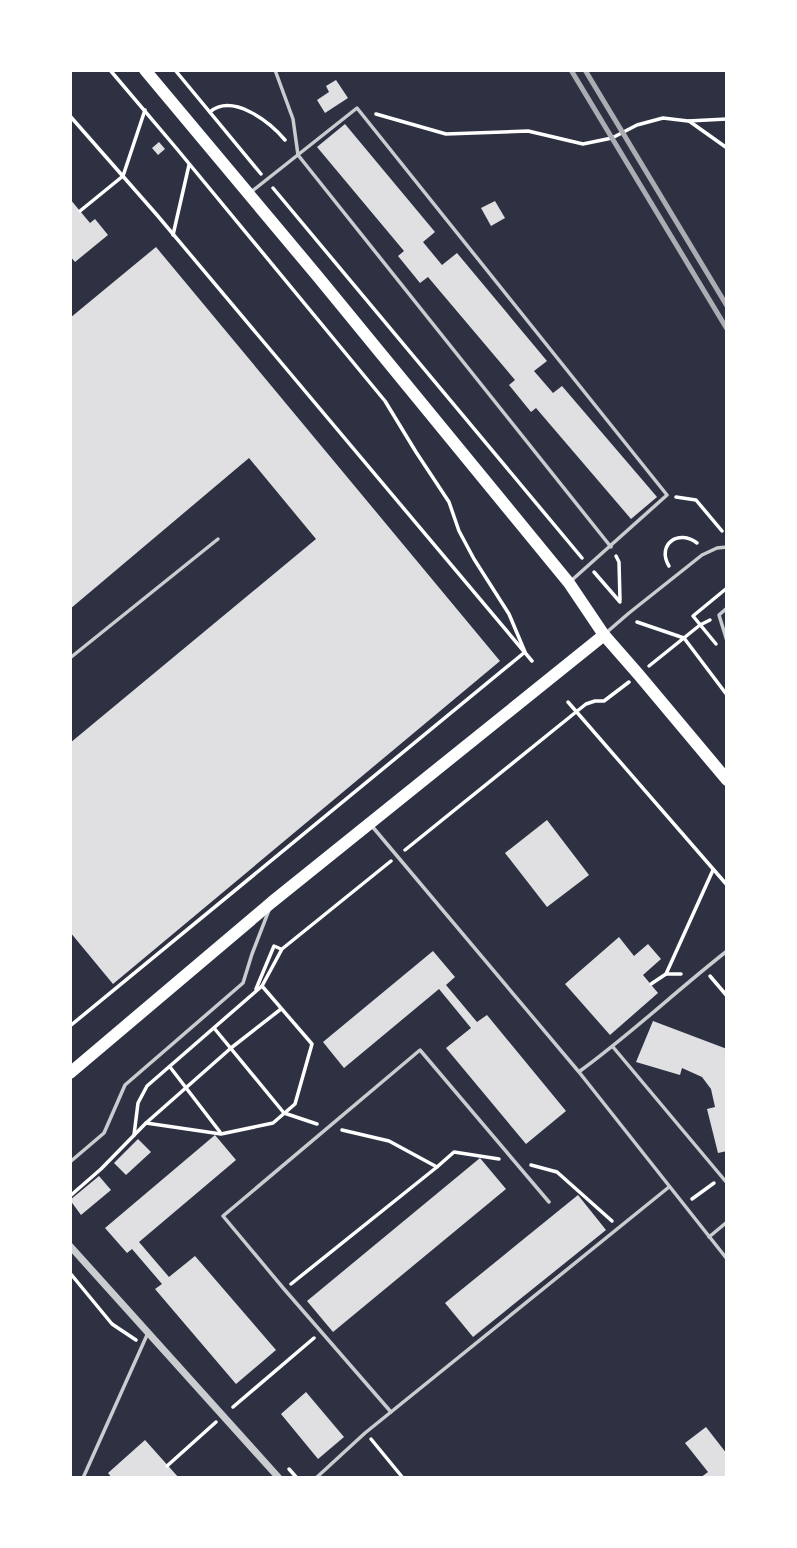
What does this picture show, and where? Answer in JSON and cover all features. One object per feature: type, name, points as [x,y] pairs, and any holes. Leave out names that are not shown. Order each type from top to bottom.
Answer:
[{"type":"main road","points":[[145,70],[569,583],[604,635],[727,779]]},
{"type":"main road","points":[[70,1073],[272,902],[604,635]]},
{"type":"street","points":[[70,1246],[279,1478]]},
{"type":"lane","points":[[275,70],[293,119],[298,155],[611,547]]},
{"type":"lane","points":[[249,193],[357,108],[667,495],[569,583]]},
{"type":"lane","points":[[70,658],[218,539]]},
{"type":"lane","points":[[604,635],[702,555],[727,547]]},
{"type":"lane","points":[[727,608],[719,615],[727,641]]},
{"type":"lane","points":[[370,824],[579,1072],[727,1259]]},
{"type":"lane","points":[[70,1162],[104,1133],[125,1084],[243,983],[272,902]]},
{"type":"lane","points":[[579,1072],[613,1047],[695,975],[727,951]]},
{"type":"lane","points":[[613,1047],[727,1183]]},
{"type":"lane","points":[[391,1412],[223,1216],[420,1050],[549,1202]]},
{"type":"lane","points":[[316,1478],[365,1433],[669,1186]]},
{"type":"lane","points":[[709,1237],[727,1222]]},
{"type":"lane","points":[[83,1478],[148,1333]]},
{"type":"path","points":[[110,70],[385,401],[449,502],[474,559],[509,614],[525,652]]},
{"type":"path","points":[[175,70],[620,602],[619,562],[611,547]]},
{"type":"path","points":[[210,112],[216,107],[229,105],[267,121],[298,155]]},
{"type":"path","points":[[357,108],[446,134],[528,131],[583,144],[612,138],[636,125],[663,118],[688,121],[727,120]]},
{"type":"path","points":[[79,211],[123,176],[145,110]]},
{"type":"path","points":[[70,116],[532,661]]},
{"type":"path","points":[[688,121],[727,148]]},
{"type":"path","points":[[173,235],[190,164]]},
{"type":"path","points":[[667,495],[696,500],[722,531]]},
{"type":"path","points":[[669,566],[664,555],[671,541],[687,537],[697,543]]},
{"type":"path","points":[[134,1135],[138,1103],[147,1086],[262,986],[282,949],[586,704],[604,701],[700,625],[719,615]]},
{"type":"path","points":[[637,622],[684,638],[727,695]]},
{"type":"path","points":[[70,1026],[525,652]]},
{"type":"path","points":[[568,702],[727,886]]},
{"type":"path","points":[[651,984],[666,974],[713,870]]},
{"type":"path","points":[[255,991],[274,946],[282,949]]},
{"type":"path","points":[[146,1123],[221,1134],[273,1123],[295,1104],[312,1044],[262,986]]},
{"type":"path","points":[[70,1196],[146,1123],[281,1009]]},
{"type":"path","points":[[214,1028],[284,1113],[328,1127],[389,1141],[436,1167]]},
{"type":"path","points":[[170,1067],[221,1134]]},
{"type":"path","points":[[284,1289],[454,1152],[514,1161],[557,1172],[619,1227]]},
{"type":"path","points":[[683,1206],[722,1177]]},
{"type":"path","points":[[233,1407],[321,1332]]},
{"type":"path","points":[[365,1433],[403,1478]]},
{"type":"building","points":[[336,80],[348,98],[325,113],[317,100],[329,92],[326,86]]},
{"type":"building","points":[[345,124],[435,232],[423,242],[442,265],[457,253],[547,361],[534,371],[553,393],[562,386],[657,497],[631,519],[536,408],[531,412],[509,385],[515,380],[428,277],[420,283],[398,256],[404,251],[317,147]]},
{"type":"building","points":[[159,142],[165,149],[158,155],[152,148]]},
{"type":"building","points":[[70,199],[90,223],[95,219],[108,235],[75,262],[70,256]]},
{"type":"building","points":[[495,201],[505,218],[491,226],[481,208]]},
{"type":"building","points":[[156,247],[500,661],[113,984],[70,932],[70,743],[316,539],[249,458],[70,609],[70,318]]},
{"type":"building","points":[[547,820],[589,875],[547,907],[505,853]]},
{"type":"building","points":[[619,937],[634,956],[648,944],[661,959],[643,975],[658,993],[610,1035],[565,984]]},
{"type":"building","points":[[433,951],[455,977],[446,985],[477,1022],[487,1015],[566,1111],[526,1144],[446,1048],[471,1028],[439,989],[344,1068],[323,1042]]},
{"type":"building","points":[[653,1021],[727,1049],[727,1151],[718,1153],[707,1109],[715,1107],[711,1089],[702,1077],[682,1068],[680,1075],[636,1062]]},
{"type":"building","points":[[215,1135],[236,1160],[139,1242],[169,1277],[195,1256],[276,1350],[236,1384],[155,1289],[162,1284],[132,1249],[127,1253],[105,1228]]},
{"type":"building","points":[[138,1139],[151,1152],[126,1175],[114,1163]]},
{"type":"building","points":[[480,1158],[506,1189],[333,1332],[307,1301]]},
{"type":"building","points":[[99,1176],[111,1190],[81,1215],[70,1200]]},
{"type":"building","points":[[578,1195],[606,1230],[473,1337],[445,1303]]},
{"type":"building","points":[[306,1392],[344,1437],[318,1459],[281,1414]]},
{"type":"building","points":[[706,1427],[727,1454],[727,1478],[700,1478],[708,1472],[685,1443]]},
{"type":"building","points":[[145,1440],[179,1478],[112,1478],[108,1473]]},
{"type":"railway","points":[[571,70],[727,329]]},
{"type":"railway","points":[[585,70],[727,306]]}]
